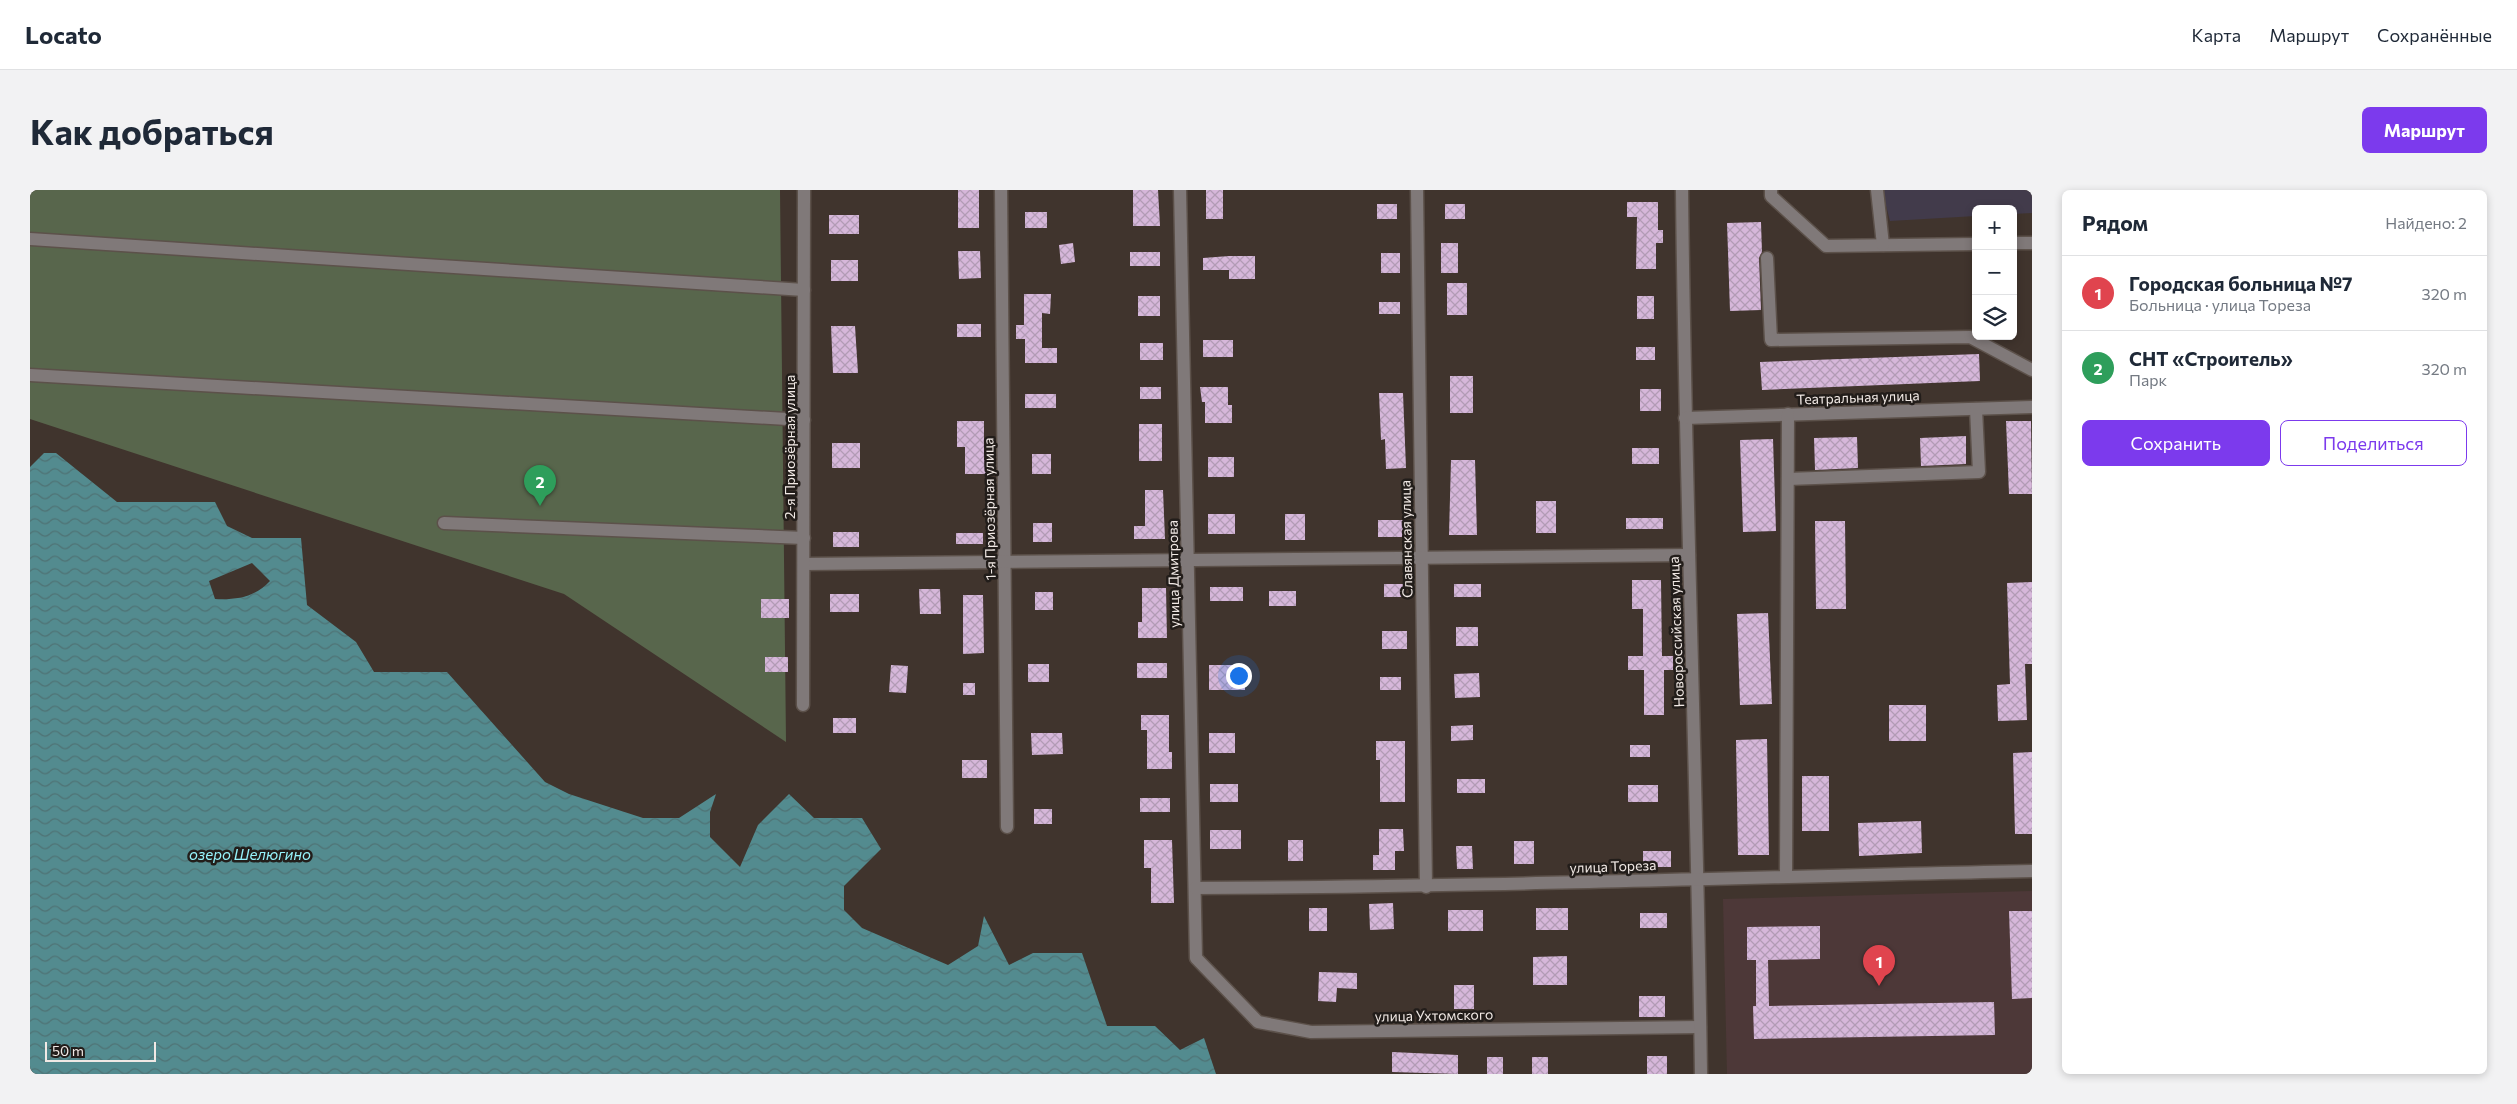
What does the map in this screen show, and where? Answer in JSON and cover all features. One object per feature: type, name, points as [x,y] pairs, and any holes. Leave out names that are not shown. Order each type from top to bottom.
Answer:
[{"type":"street","name":"2-я Приозёрная улица","points":[[803,705],[804,190]]},
{"type":"street","name":"1-я Приозёрная улица","points":[[1001,190],[1007,827]]},
{"type":"street","name":"улица Дмитрова","points":[[1180,190],[1196,958]]},
{"type":"street","name":"Славянская улица","points":[[1417,190],[1426,887]]},
{"type":"street","name":"Новороссийская улица","points":[[1682,190],[1685,418],[1698,878],[1701,1074]]},
{"type":"street","points":[[1771,190],[1771,196],[1826,246],[1972,244]]},
{"type":"street","points":[[1878,190],[1883,245]]},
{"type":"street","points":[[30,239],[804,290]]},
{"type":"street","points":[[2017,243],[2032,243]]},
{"type":"street","points":[[1767,258],[1771,340],[1970,337],[2032,370]]},
{"type":"street","points":[[30,375],[804,420]]},
{"type":"street","name":"Театральная улица","points":[[1685,418],[2032,407]]},
{"type":"street","points":[[1788,479],[1979,472],[1976,409]]},
{"type":"street","points":[[1786,876],[1788,414]]},
{"type":"street","points":[[444,523],[804,538]]},
{"type":"street","points":[[804,564],[1688,555]]},
{"type":"street","name":"улица Тореза","points":[[1194,888],[1426,887],[1698,878],[2032,871]]},
{"type":"street","name":"улица Ухтомского","points":[[1196,958],[1258,1022],[1311,1032],[1700,1027]]},
{"type":"shaded area","points":[[1882,190],[2032,190],[2032,213],[2017,214],[2017,205],[1972,205],[1972,216],[1890,221]]},
{"type":"shaded area","points":[[2032,891],[2032,1074],[1727,1074],[1723,899]]},
{"type":"green space","points":[[30,190],[780,190],[786,742],[564,594],[30,419]]},
{"type":"water","name":"озеро Шелюгино","points":[[44,453],[56,453],[117,502],[215,502],[227,526],[252,538],[301,538],[307,605],[356,642],[374,672],[447,672],[545,782],[569,794],[643,818],[679,818],[716,794],[710,812],[710,837],[740,867],[758,825],[789,794],[814,818],[862,818],[881,849],[844,886],[844,910],[862,928],[948,965],[978,946],[984,916],[1009,965],[1033,953],[1082,953],[1107,1026],[1155,1026],[1180,1050],[1204,1038],[1216,1074],[30,1074],[30,467]],"holes":[[[252,563],[270,581],[252,594],[238,598],[223,599],[215,599],[209,581]]]},
{"type":"building","points":[[958,190],[979,190],[979,228],[958,228]]},
{"type":"building","points":[[1133,190],[1158,190],[1160,226],[1133,226]]},
{"type":"building","points":[[1206,190],[1223,190],[1223,219],[1206,219]]},
{"type":"building","points":[[1627,202],[1658,202],[1658,230],[1663,230],[1663,243],[1656,243],[1656,269],[1636,269],[1637,217],[1627,217]]},
{"type":"building","points":[[1377,204],[1397,204],[1397,219],[1377,219]]},
{"type":"building","points":[[1445,204],[1465,204],[1465,219],[1445,219]]},
{"type":"building","points":[[1025,212],[1047,212],[1047,228],[1025,228]]},
{"type":"building","points":[[829,215],[859,215],[859,234],[829,234]]},
{"type":"building","points":[[1761,222],[1762,252],[1759,258],[1761,310],[1730,311],[1727,223]]},
{"type":"building","points":[[1073,243],[1075,262],[1061,264],[1059,245]]},
{"type":"building","points":[[1441,243],[1458,243],[1458,273],[1441,273]]},
{"type":"building","points":[[958,251],[980,251],[981,278],[959,279]]},
{"type":"building","points":[[1130,252],[1160,252],[1160,266],[1130,266]]},
{"type":"building","points":[[1381,253],[1400,253],[1400,273],[1381,273]]},
{"type":"building","points":[[1255,256],[1255,279],[1229,279],[1229,270],[1203,270],[1203,258]]},
{"type":"building","points":[[831,260],[858,260],[858,281],[831,281]]},
{"type":"building","points":[[1447,283],[1467,283],[1467,315],[1447,315]]},
{"type":"building","points":[[1024,294],[1051,294],[1050,314],[1042,313],[1042,348],[1057,348],[1057,363],[1025,363],[1025,339],[1016,339],[1016,325],[1024,325]]},
{"type":"building","points":[[1138,296],[1160,296],[1160,316],[1138,316]]},
{"type":"building","points":[[1637,296],[1654,296],[1654,319],[1637,319]]},
{"type":"building","points":[[1379,302],[1400,302],[1400,314],[1379,314]]},
{"type":"building","points":[[957,324],[981,324],[981,337],[957,337]]},
{"type":"building","points":[[831,326],[855,326],[858,373],[833,373]]},
{"type":"building","points":[[1203,340],[1233,340],[1233,357],[1203,357]]},
{"type":"building","points":[[1140,343],[1163,343],[1163,360],[1140,360]]},
{"type":"building","points":[[1636,347],[1655,347],[1655,360],[1636,360]]},
{"type":"building","points":[[1979,354],[1980,381],[1762,390],[1760,362]]},
{"type":"building","points":[[1450,376],[1473,376],[1473,413],[1450,413]]},
{"type":"building","points":[[1140,387],[1161,387],[1161,399],[1140,399]]},
{"type":"building","points":[[1200,387],[1228,387],[1228,405],[1232,405],[1232,423],[1205,423],[1205,402],[1202,402]]},
{"type":"building","points":[[1640,389],[1661,389],[1661,411],[1640,411]]},
{"type":"building","points":[[1379,393],[1403,393],[1406,468],[1386,469],[1385,439],[1381,440]]},
{"type":"building","points":[[1025,394],[1056,394],[1056,408],[1025,408]]},
{"type":"building","points":[[957,421],[984,421],[984,460],[989,460],[989,474],[965,474],[965,447],[957,447]]},
{"type":"building","points":[[2006,421],[2031,421],[2032,494],[2009,494]]},
{"type":"building","points":[[1139,424],[1162,424],[1162,461],[1139,461]]},
{"type":"building","points":[[1966,436],[1966,464],[1921,466],[1920,438]]},
{"type":"building","points":[[1857,437],[1858,468],[1815,470],[1814,438]]},
{"type":"building","points":[[1773,439],[1776,531],[1743,532],[1740,440]]},
{"type":"building","points":[[832,443],[860,443],[860,468],[832,468]]},
{"type":"building","points":[[1632,448],[1659,448],[1659,464],[1632,464]]},
{"type":"building","points":[[1032,454],[1051,454],[1051,474],[1032,474]]},
{"type":"building","points":[[1208,457],[1234,457],[1234,477],[1208,477]]},
{"type":"building","points":[[1451,460],[1475,460],[1477,535],[1449,535]]},
{"type":"building","points":[[1145,490],[1163,490],[1165,539],[1134,539],[1134,526],[1145,526]]},
{"type":"building","points":[[1536,501],[1556,501],[1556,533],[1536,533]]},
{"type":"building","points":[[1208,514],[1235,514],[1235,534],[1208,534]]},
{"type":"building","points":[[1285,514],[1305,514],[1305,540],[1285,540]]},
{"type":"building","points":[[1626,518],[1663,518],[1663,529],[1626,529]]},
{"type":"building","points":[[1378,520],[1404,520],[1404,537],[1378,537]]},
{"type":"building","points":[[1815,521],[1845,521],[1846,609],[1816,609]]},
{"type":"building","points":[[1033,523],[1052,523],[1052,542],[1033,542]]},
{"type":"building","points":[[833,532],[859,532],[859,547],[833,547]]},
{"type":"building","points":[[956,533],[983,533],[983,544],[956,544]]},
{"type":"building","points":[[1632,580],[1661,580],[1662,656],[1673,656],[1673,670],[1664,670],[1664,715],[1644,715],[1644,670],[1628,670],[1628,656],[1643,656],[1643,609],[1632,609]]},
{"type":"building","points":[[2032,582],[2032,664],[2025,664],[2027,720],[1998,721],[1997,685],[2010,684],[2007,583]]},
{"type":"building","points":[[1384,584],[1404,584],[1404,597],[1384,597]]},
{"type":"building","points":[[1454,584],[1481,584],[1481,597],[1454,597]]},
{"type":"building","points":[[1210,587],[1243,587],[1243,601],[1210,601]]},
{"type":"building","points":[[1142,588],[1166,588],[1167,638],[1138,638],[1138,622],[1142,622]]},
{"type":"building","points":[[919,589],[940,589],[941,614],[920,614]]},
{"type":"building","points":[[1269,591],[1296,591],[1296,606],[1269,606]]},
{"type":"building","points":[[1035,592],[1053,592],[1053,610],[1035,610]]},
{"type":"building","points":[[830,594],[859,594],[859,612],[830,612]]},
{"type":"building","points":[[963,595],[983,595],[984,653],[963,654]]},
{"type":"building","points":[[761,599],[789,599],[789,618],[761,618]]},
{"type":"building","points":[[1768,613],[1772,704],[1740,705],[1737,614]]},
{"type":"building","points":[[1456,627],[1478,627],[1478,646],[1456,646]]},
{"type":"building","points":[[1382,631],[1407,631],[1407,649],[1382,649]]},
{"type":"building","points":[[765,657],[788,657],[788,672],[765,672]]},
{"type":"building","points":[[1137,663],[1167,663],[1167,678],[1137,678]]},
{"type":"building","points":[[1028,664],[1049,664],[1049,682],[1028,682]]},
{"type":"building","points":[[891,665],[908,666],[906,693],[889,692]]},
{"type":"building","points":[[1209,665],[1245,665],[1245,690],[1209,690]]},
{"type":"building","points":[[1479,673],[1480,697],[1455,698],[1454,674]]},
{"type":"building","points":[[1380,677],[1401,677],[1401,690],[1380,690]]},
{"type":"building","points":[[963,683],[975,683],[975,695],[963,695]]},
{"type":"building","points":[[1889,705],[1926,705],[1926,741],[1889,741]]},
{"type":"building","points":[[1141,715],[1169,715],[1169,752],[1172,752],[1172,769],[1147,769],[1147,730],[1141,730]]},
{"type":"building","points":[[833,718],[856,718],[856,733],[833,733]]},
{"type":"building","points":[[1473,725],[1473,740],[1451,741],[1451,726]]},
{"type":"building","points":[[1031,733],[1062,733],[1063,754],[1032,755]]},
{"type":"building","points":[[1209,733],[1235,733],[1235,753],[1209,753]]},
{"type":"building","points":[[1767,739],[1769,855],[1738,855],[1736,740]]},
{"type":"building","points":[[1376,741],[1405,741],[1405,802],[1380,802],[1380,760],[1376,760]]},
{"type":"building","points":[[1630,745],[1650,745],[1650,757],[1630,757]]},
{"type":"building","points":[[2032,752],[2032,834],[2015,834],[2013,753]]},
{"type":"building","points":[[962,760],[987,760],[987,778],[962,778]]},
{"type":"building","points":[[1802,776],[1829,776],[1829,831],[1802,831]]},
{"type":"building","points":[[1457,779],[1485,779],[1485,793],[1457,793]]},
{"type":"building","points":[[1210,784],[1238,784],[1238,802],[1210,802]]},
{"type":"building","points":[[1628,785],[1658,785],[1658,802],[1628,802]]},
{"type":"building","points":[[1140,798],[1170,798],[1170,812],[1140,812]]},
{"type":"building","points":[[1034,809],[1052,809],[1052,824],[1034,824]]},
{"type":"building","points":[[1921,821],[1922,853],[1859,856],[1858,823]]},
{"type":"building","points":[[1379,829],[1403,829],[1404,851],[1395,851],[1395,870],[1373,870],[1373,855],[1379,855]]},
{"type":"building","points":[[1210,830],[1241,830],[1241,849],[1210,849]]},
{"type":"building","points":[[1144,840],[1172,840],[1174,903],[1151,903],[1151,868],[1144,868]]},
{"type":"building","points":[[1288,840],[1303,840],[1303,861],[1288,861]]},
{"type":"building","points":[[1514,841],[1534,841],[1534,864],[1514,864]]},
{"type":"building","points":[[1456,846],[1472,846],[1473,869],[1457,869]]},
{"type":"building","points":[[1643,851],[1671,851],[1671,867],[1643,867]]},
{"type":"building","points":[[1393,903],[1394,929],[1370,930],[1369,904]]},
{"type":"building","points":[[1309,908],[1327,908],[1327,931],[1309,931]]},
{"type":"building","points":[[1536,908],[1568,908],[1568,930],[1536,930]]},
{"type":"building","points":[[1448,910],[1483,910],[1483,931],[1448,931]]},
{"type":"building","points":[[2009,911],[2032,911],[2032,998],[2012,999]]},
{"type":"building","points":[[1640,913],[1667,913],[1667,928],[1640,928]]},
{"type":"building","points":[[1820,926],[1820,959],[1768,960],[1769,1006],[1994,1002],[1995,1035],[1754,1039],[1753,1006],[1756,1006],[1756,960],[1747,960],[1747,927]]},
{"type":"building","points":[[1567,956],[1567,985],[1533,985],[1533,957]]},
{"type":"building","points":[[1319,972],[1357,973],[1357,989],[1337,988],[1336,1002],[1318,1001]]},
{"type":"building","points":[[1454,985],[1474,985],[1474,1009],[1454,1009]]},
{"type":"building","points":[[1639,996],[1665,996],[1665,1017],[1639,1017]]},
{"type":"building","points":[[1392,1052],[1458,1055],[1458,1074],[1392,1072]]},
{"type":"building","points":[[1647,1056],[1667,1056],[1667,1074],[1647,1074]]},
{"type":"building","points":[[1487,1057],[1503,1057],[1503,1074],[1487,1074]]},
{"type":"building","points":[[1532,1057],[1548,1057],[1548,1074],[1532,1074]]},
{"type":"place","name":"СНТ «Строитель»","points":[[540,506]]},
{"type":"place","name":"Городская больница №7","points":[[1879,986]]}]
